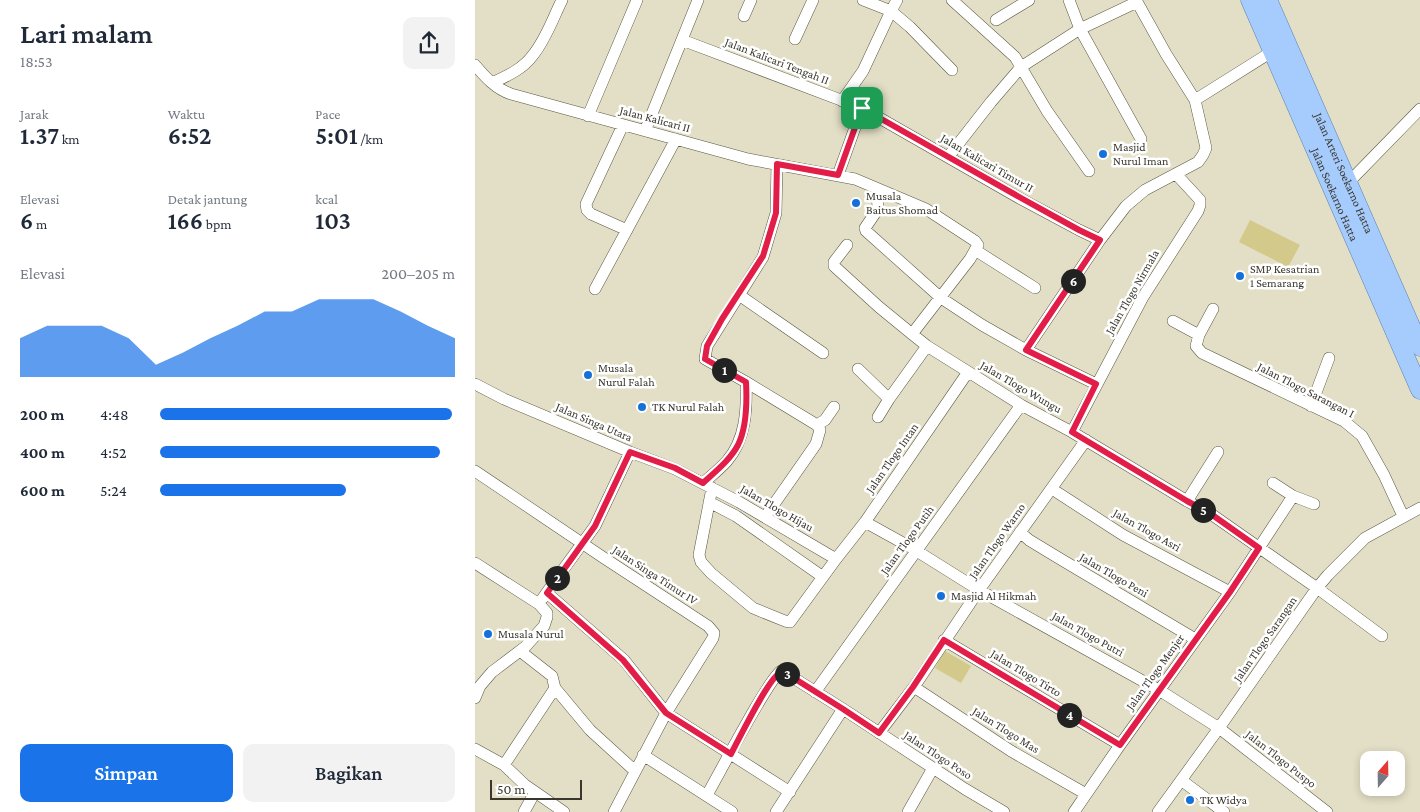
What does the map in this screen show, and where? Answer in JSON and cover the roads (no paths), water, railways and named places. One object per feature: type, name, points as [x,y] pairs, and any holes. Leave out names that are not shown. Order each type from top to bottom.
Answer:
[{"type":"main road","name":"Jalan Soekarno Hatta","points":[[1250,0],[1280,47],[1420,390]]},
{"type":"main road","name":"Jalan Arteri Soekarno Hatta","points":[[1268,0],[1280,47],[1348,183],[1420,347]]},
{"type":"street","points":[[492,83],[509,75],[533,57],[562,0]]},
{"type":"street","points":[[588,116],[637,0]]},
{"type":"street","points":[[645,131],[698,0]]},
{"type":"street","points":[[745,16],[751,0]]},
{"type":"street","points":[[795,39],[813,0]]},
{"type":"street","points":[[863,0],[891,11],[910,27],[953,70]]},
{"type":"street","points":[[842,101],[863,71],[897,0]]},
{"type":"street","points":[[952,0],[1015,57],[1047,111],[1089,171]]},
{"type":"street","points":[[996,20],[1029,0]]},
{"type":"street","points":[[1069,0],[1080,29],[1141,139]]},
{"type":"street","points":[[948,157],[1021,67],[1080,29],[1136,1],[1195,100],[1206,148],[1203,155],[1198,162],[1145,190],[1126,206],[1100,240],[1026,350]]},
{"type":"street","name":"Jalan Kalicari Tengah II","points":[[682,40],[862,108]]},
{"type":"street","points":[[1195,100],[1280,47]]},
{"type":"street","name":"Jalan Kalicari II","points":[[475,66],[492,83],[506,92],[748,159],[855,179],[926,209],[975,241],[978,245],[975,250]]},
{"type":"street","points":[[838,175],[862,108]]},
{"type":"street","name":"Jalan Kalicari Timur II","points":[[862,108],[1029,203],[1100,240]]},
{"type":"street","points":[[1348,183],[1420,109]]},
{"type":"street","points":[[623,125],[586,204],[587,210],[591,214],[627,230]]},
{"type":"street","points":[[595,289],[677,140]]},
{"type":"street","points":[[765,517],[816,444],[820,430],[817,425],[705,359],[707,346],[763,256],[776,213],[777,164]]},
{"type":"street","name":"Jalan Tlogo Nirmala","points":[[1072,432],[1143,297],[1198,211],[1200,200],[1176,174]]},
{"type":"street","points":[[877,188],[878,209],[865,228],[866,231],[941,298],[982,325],[1026,350],[1096,384]]},
{"type":"street","name":"Jalan Tlogo Wungu","points":[[847,245],[834,262],[834,266],[879,308],[927,346],[1021,405],[1086,440],[1211,514],[1382,636]]},
{"type":"street","points":[[912,334],[941,298],[975,250],[1035,288]]},
{"type":"street","points":[[739,295],[823,353]]},
{"type":"street","points":[[1173,322],[1199,335],[1213,309]]},
{"type":"street","name":"Jalan Tlogo Sarangan I","points":[[1199,335],[1196,346],[1202,353],[1344,422],[1362,436],[1384,475],[1403,516]]},
{"type":"street","points":[[878,417],[927,346]]},
{"type":"street","points":[[1311,406],[1329,358]]},
{"type":"street","points":[[858,369],[889,399]]},
{"type":"street","name":"Jalan Tlogo Intan","points":[[709,502],[699,555],[701,562],[711,573],[753,608],[790,622],[865,522],[968,372]]},
{"type":"street","points":[[746,382],[747,402],[745,421],[738,444],[707,485],[709,502],[736,516],[823,577]]},
{"type":"street","name":"Jalan Singa Utara","points":[[475,384],[504,399],[630,452],[675,468],[707,485]]},
{"type":"street","name":"Jalan Tlogo Putih","points":[[815,692],[1021,405]]},
{"type":"street","points":[[817,425],[825,420],[834,406]]},
{"type":"street","name":"Jalan Tlogo Warno","points":[[879,733],[1086,440]]},
{"type":"street","points":[[539,604],[550,595],[582,543],[595,526],[630,452]]},
{"type":"street","points":[[1187,501],[1218,452]]},
{"type":"street","name":"Jalan Singa Timur IV","points":[[475,471],[713,630],[713,638],[666,713]]},
{"type":"street","points":[[1273,483],[1293,496],[1314,504]]},
{"type":"street","name":"Jalan Tlogo Hijau","points":[[707,485],[836,559]]},
{"type":"street","name":"Jalan Tlogo Asri","points":[[1051,489],[1123,535],[1230,592]]},
{"type":"street","points":[[1259,548],[1293,496]]},
{"type":"street","name":"Jalan Tlogo Sarangan","points":[[1158,812],[1328,575],[1365,538],[1420,508]]},
{"type":"street","name":"Jalan Tlogo Putri","points":[[865,522],[916,550],[979,590],[1159,690],[1219,728]]},
{"type":"street","name":"Jalan Tlogo Peni","points":[[1020,532],[1029,540],[1195,639]]},
{"type":"street","name":"Jalan Tlogo Menjer","points":[[1074,812],[1230,592],[1259,548]]},
{"type":"street","points":[[475,563],[539,604],[547,613],[544,626],[520,651],[492,672],[480,686],[475,698]]},
{"type":"street","points":[[550,595],[623,660],[666,713],[790,792]]},
{"type":"street","name":"Jalan Tlogo Tirto","points":[[944,640],[1120,745]]},
{"type":"street","points":[[520,651],[552,676],[555,688],[590,730],[635,771]]},
{"type":"street","name":"Jalan Tlogo Poso","points":[[731,754],[775,675],[784,672],[965,790],[1004,812]]},
{"type":"street","name":"Jalan Tlogo Mas","points":[[913,687],[1011,751],[1086,794]]},
{"type":"street","points":[[504,765],[555,688]]},
{"type":"street","points":[[776,812],[843,709]]},
{"type":"street","points":[[614,812],[666,713]]},
{"type":"street","name":"Jalan Tlogo Puspo","points":[[1219,728],[1327,812]]},
{"type":"street","points":[[475,749],[504,765],[525,785],[564,812]]},
{"type":"street","points":[[707,795],[731,754]]},
{"type":"street","points":[[643,755],[732,812]]},
{"type":"street","points":[[908,812],[933,768]]},
{"type":"street","points":[[1181,780],[1221,811]]},
{"type":"street","points":[[524,812],[535,792]]},
{"type":"place","name":"Masjid Nurul Iman","points":[[1103,154]]},
{"type":"place","name":"Musala Baitus Shomad","points":[[856,203]]},
{"type":"place","name":"SMP Kesatrian 1 Semarang","points":[[1240,276]]},
{"type":"place","name":"Musala Nurul Falah","points":[[588,375]]},
{"type":"place","name":"TK Nurul Falah","points":[[642,407]]},
{"type":"place","name":"Masjid Al Hikmah","points":[[941,596]]},
{"type":"place","name":"Musala Nurul","points":[[488,634]]},
{"type":"place","name":"TK Widya","points":[[1190,800]]}]
